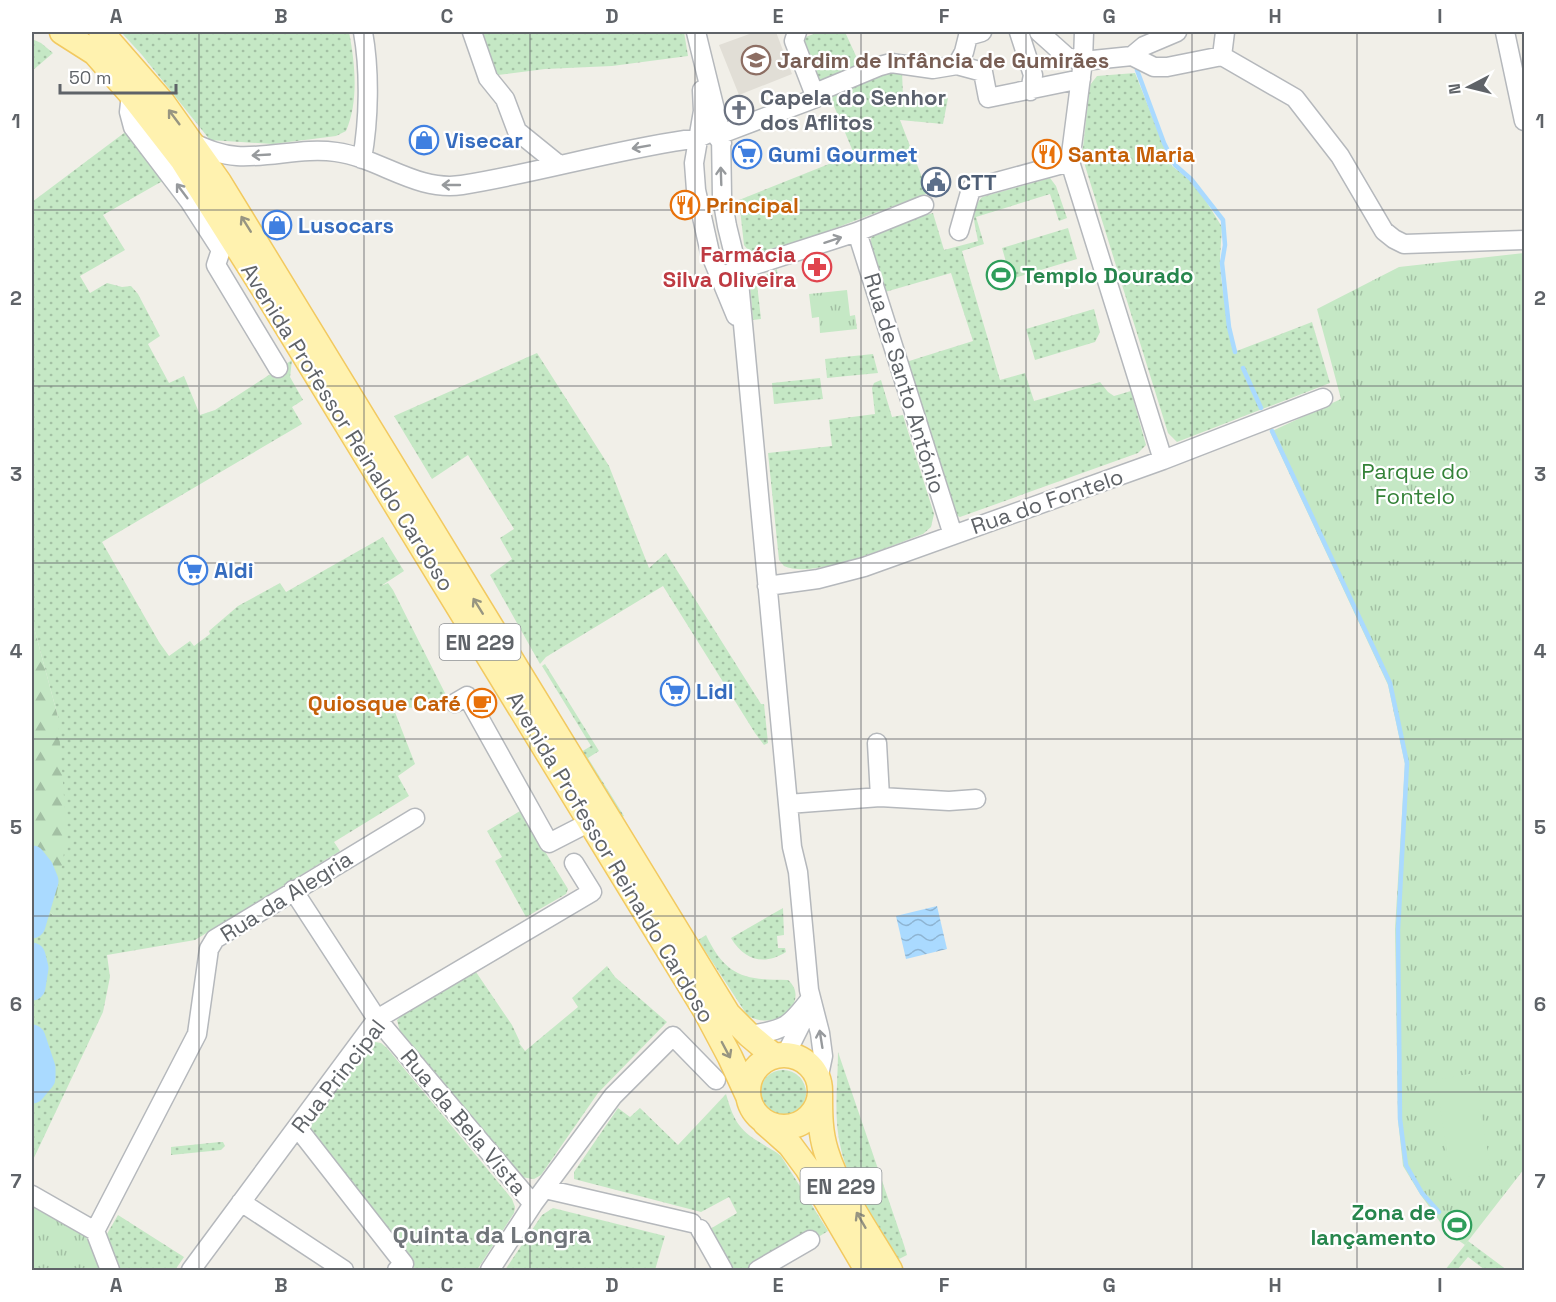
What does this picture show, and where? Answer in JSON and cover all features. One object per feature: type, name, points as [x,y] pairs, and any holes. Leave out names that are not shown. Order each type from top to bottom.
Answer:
[{"type":"main road","name":"Avenida Professor Reinaldo Cardoso","points":[[62,32],[95,53],[132,94],[183,161],[270,299],[708,1016],[748,1096]]},
{"type":"main road","name":"Avenida Professor Reinaldo Cardoso","points":[[101,32],[163,103],[193,143],[275,270],[432,532],[724,1007],[749,1035],[780,1055]]},
{"type":"main road","points":[[748,1096],[748,1085],[759,1064],[780,1055]]},
{"type":"main road","name":"EN 229","points":[[780,1055],[804,1061],[812,1070],[819,1086],[820,1125],[825,1150],[836,1178],[890,1270]]},
{"type":"main road","points":[[764,1122],[784,1127],[795,1126],[805,1120],[813,1113],[819,1086]]},
{"type":"main road","name":"EN 229","points":[[748,1096],[751,1106],[764,1122],[790,1145],[807,1168],[867,1270]]},
{"type":"street","points":[[362,159],[366,135],[366,51],[363,32]]},
{"type":"street","points":[[472,32],[488,78],[505,99],[517,131],[559,165]]},
{"type":"street","points":[[696,32],[703,111],[694,163],[696,190],[710,253],[745,338]]},
{"type":"street","points":[[696,32],[722,139],[722,197],[738,271],[792,847],[798,872],[810,998],[820,1033],[823,1056],[819,1086]]},
{"type":"street","points":[[722,139],[816,98],[797,52],[794,41],[797,32]]},
{"type":"street","points":[[957,64],[964,52],[968,36],[982,32]]},
{"type":"street","points":[[1019,32],[1033,75],[1030,91]]},
{"type":"street","points":[[1039,32],[1067,57],[1083,61],[1132,56],[1154,67],[1167,67],[1222,56],[1295,98],[1340,156],[1384,231],[1404,244],[1524,240]]},
{"type":"street","points":[[1084,32],[1081,80],[1070,162],[1163,460]]},
{"type":"street","points":[[1132,56],[1144,46],[1177,32]]},
{"type":"street","points":[[1222,56],[1225,32]]},
{"type":"street","points":[[1505,32],[1524,121]]},
{"type":"street","points":[[814,93],[891,63],[933,69],[957,64],[982,72],[988,98],[1081,80]]},
{"type":"street","points":[[132,94],[129,112],[133,127],[190,202],[220,250],[216,265],[278,368]]},
{"type":"street","points":[[193,143],[214,152],[236,156],[335,151],[362,159],[404,177],[443,185],[459,185],[638,147],[699,138],[705,134],[715,134],[722,139]]},
{"type":"street","points":[[958,231],[971,189],[1070,162]]},
{"type":"street","points":[[720,277],[857,231],[924,205]]},
{"type":"street","name":"Rua de Santo António","points":[[857,231],[952,534]]},
{"type":"street","points":[[245,314],[270,299]]},
{"type":"street","name":"Rua do Fontelo","points":[[767,586],[840,575],[1163,460],[1323,398]]},
{"type":"street","points":[[455,703],[467,696],[549,843],[590,822]]},
{"type":"street","points":[[877,742],[880,797]]},
{"type":"street","points":[[788,804],[880,797],[949,801],[975,799]]},
{"type":"street","name":"Rua da Alegria","points":[[95,1231],[197,1034],[209,950],[215,939],[415,818]]},
{"type":"street","name":"Rua Principal","points":[[191,1270],[377,1019],[592,892],[574,863]]},
{"type":"street","name":"Rua da Bela Vista","points":[[293,891],[377,1019],[533,1204]]},
{"type":"street","points":[[749,1035],[773,1031],[789,1025],[810,998]]},
{"type":"street","points":[[780,1055],[797,1034],[810,998]]},
{"type":"street","points":[[490,1270],[533,1204],[613,1096],[672,1036],[716,1080]]},
{"type":"street","points":[[297,1128],[404,1264],[397,1270]]},
{"type":"street","points":[[545,1189],[696,1226],[723,1270]]},
{"type":"street","points":[[32,1195],[95,1231],[110,1270]]},
{"type":"street","points":[[241,1202],[344,1270]]},
{"type":"street","points":[[758,1270],[810,1240]]},
{"type":"shaded area","name":"Jardim de Infância de Gumirães","points":[[755,32],[776,32],[792,74],[739,95],[719,45]]},
{"type":"green space","points":[[121,32],[349,32],[353,56],[354,95],[346,131],[336,136],[273,144],[210,140]]},
{"type":"green space","points":[[476,32],[684,32],[688,56],[612,66],[545,69],[498,75],[492,71]]},
{"type":"green space","points":[[819,32],[845,32],[861,67],[819,85],[802,42],[803,38]]},
{"type":"green space","points":[[32,39],[53,53],[32,71]]},
{"type":"green space","points":[[902,71],[903,98],[948,98],[943,124],[900,120],[928,193],[762,256],[751,254],[744,245],[739,200],[854,154],[829,94],[877,74]]},
{"type":"green space","points":[[1135,73],[1172,166],[1189,179],[1201,193],[1222,227],[1221,277],[1234,352],[1312,322],[1330,383],[1177,442],[1168,433],[1082,156],[1090,85],[1097,76]]},
{"type":"green space","points":[[128,130],[166,179],[103,215],[125,250],[80,276],[90,293],[107,283],[122,287],[131,286],[138,294],[160,336],[148,344],[169,383],[184,376],[200,415],[215,410],[292,360],[290,377],[303,400],[292,407],[302,424],[102,542],[169,656],[190,641],[194,646],[210,634],[209,631],[238,606],[280,583],[286,592],[383,537],[404,571],[381,586],[388,583],[393,590],[453,709],[393,707],[415,764],[398,776],[409,796],[334,842],[340,851],[195,940],[107,955],[110,977],[103,1012],[32,1162],[32,897],[53,915],[58,717],[32,620],[32,202]]},
{"type":"green space","points":[[1050,178],[1056,186],[1067,218],[1059,221],[1050,194],[976,217],[984,244],[962,251],[1000,380],[1025,373],[1034,401],[1100,382],[1114,396],[1131,391],[1146,445],[1138,453],[960,517],[955,515],[906,362],[973,341],[951,273],[885,292],[871,247],[871,238],[891,225],[933,213],[944,250],[978,241],[974,213],[982,197]]},
{"type":"green space","points":[[1068,228],[1077,259],[1011,279],[1002,248]]},
{"type":"green space","name":"Parque do Fontelo","points":[[1524,253],[1524,1169],[1465,1245],[1448,1233],[1403,1166],[1398,1120],[1395,929],[1405,764],[1388,685],[1270,432],[1341,399],[1317,309],[1399,267]]},
{"type":"green space","points":[[777,269],[778,282],[757,284],[761,319],[753,320],[750,286],[756,280]]},
{"type":"green space","points":[[847,290],[850,316],[855,315],[857,329],[820,333],[819,317],[812,318],[809,294]]},
{"type":"green space","points":[[1094,309],[1100,332],[1095,342],[1035,360],[1026,329]]},
{"type":"green space","points":[[537,353],[609,466],[649,568],[666,553],[761,704],[764,704],[768,743],[764,745],[755,733],[663,586],[546,657],[540,664],[490,575],[512,559],[500,538],[514,529],[468,455],[432,479],[394,416]]},
{"type":"green space","points":[[873,354],[878,373],[827,378],[825,359]]},
{"type":"green space","points":[[820,378],[823,399],[774,404],[772,383]]},
{"type":"green space","points":[[881,380],[892,417],[903,415],[934,514],[931,527],[923,534],[833,565],[797,569],[784,566],[779,560],[768,453],[832,446],[829,420],[875,414],[872,388],[874,383]]},
{"type":"green space","points":[[32,620],[58,717],[67,836],[53,915],[32,897]]},
{"type":"green space","points":[[545,664],[599,751],[588,758],[624,816],[622,817],[581,752],[591,746],[542,666]]},
{"type":"green space","points":[[520,811],[568,889],[566,894],[526,917],[495,861],[502,857],[487,831]]},
{"type":"green space","points":[[783,908],[784,935],[777,936],[778,948],[785,948],[786,952],[762,960],[748,956],[731,938]]},
{"type":"green space","points":[[706,935],[721,960],[738,973],[760,979],[788,980],[794,988],[796,997],[787,1012],[779,1018],[769,1020],[758,1020],[747,1015],[698,940]]},
{"type":"green space","points":[[607,966],[615,977],[667,1022],[598,1093],[541,1175],[534,1179],[521,1177],[400,1032],[397,1020],[476,972],[512,1025],[525,1051],[578,1007],[572,998]]},
{"type":"green space","points":[[375,1042],[387,1048],[512,1199],[515,1207],[514,1213],[477,1270],[416,1270],[306,1128],[370,1044]]},
{"type":"green space","points":[[838,1052],[907,1255],[897,1260],[857,1192],[845,1164],[837,1125]]},
{"type":"green space","points":[[783,1070],[799,1077],[806,1093],[799,1109],[783,1116],[767,1109],[760,1093],[767,1077]]},
{"type":"green space","points":[[1475,1073],[1491,1173],[1451,1179],[1436,1080]]},
{"type":"green space","points":[[726,1094],[738,1123],[753,1138],[781,1156],[828,1231],[815,1239],[810,1231],[745,1270],[726,1270],[705,1232],[737,1213],[729,1197],[701,1212],[574,1179],[574,1172],[618,1108],[630,1117],[640,1108],[678,1145]]},
{"type":"green space","points":[[223,1142],[225,1146],[221,1150],[171,1155],[171,1147]]},
{"type":"green space","points":[[32,1200],[80,1229],[90,1243],[101,1270],[32,1270]]},
{"type":"green space","points":[[553,1208],[665,1236],[655,1270],[505,1270],[542,1215]]},
{"type":"green space","points":[[118,1215],[184,1257],[175,1270],[115,1270],[104,1239]]},
{"type":"green space","points":[[1468,1241],[1507,1270],[1485,1270],[1468,1257],[1457,1270],[1445,1270]]},
{"type":"water","points":[[937,906],[947,949],[906,959],[896,916]]},
{"type":"waterway","points":[[1137,70],[1164,143],[1175,165],[1191,179],[1223,220],[1225,245],[1222,263],[1229,327],[1235,352]]},
{"type":"waterway","points":[[1243,368],[1261,408]]},
{"type":"waterway","points":[[1272,431],[1390,683],[1407,763],[1398,930],[1400,1119],[1406,1165],[1422,1193],[1439,1212]]},
{"type":"waterway","points":[[32,859],[40,869],[45,881],[32,925]]},
{"type":"waterway","points":[[32,956],[35,968],[32,987]]},
{"type":"waterway","points":[[32,1038],[42,1068],[42,1078],[32,1090]]},
{"type":"place","name":"Jardim de Infância de Gumirães","points":[[756,60]]},
{"type":"place","name":"Capela do Senhor dos Aflitos","points":[[739,110]]},
{"type":"place","name":"Visecar","points":[[424,140]]},
{"type":"place","name":"Gumi Gourmet","points":[[747,154]]},
{"type":"place","name":"Santa Maria","points":[[1047,154]]},
{"type":"place","name":"CTT","points":[[936,182]]},
{"type":"place","name":"Principal","points":[[685,205]]},
{"type":"place","name":"Lusocars","points":[[277,225]]},
{"type":"place","name":"Farmácia Silva Oliveira","points":[[817,267]]},
{"type":"place","name":"Templo Dourado","points":[[1001,275]]},
{"type":"place","name":"Aldi","points":[[193,570]]},
{"type":"place","name":"Lidl","points":[[675,691]]},
{"type":"place","name":"Quiosque Café","points":[[482,703]]},
{"type":"place","name":"Zona de lançamento","points":[[1457,1225]]},
{"type":"district","name":"Quinta da Longra","points":[[492,1234]]}]
